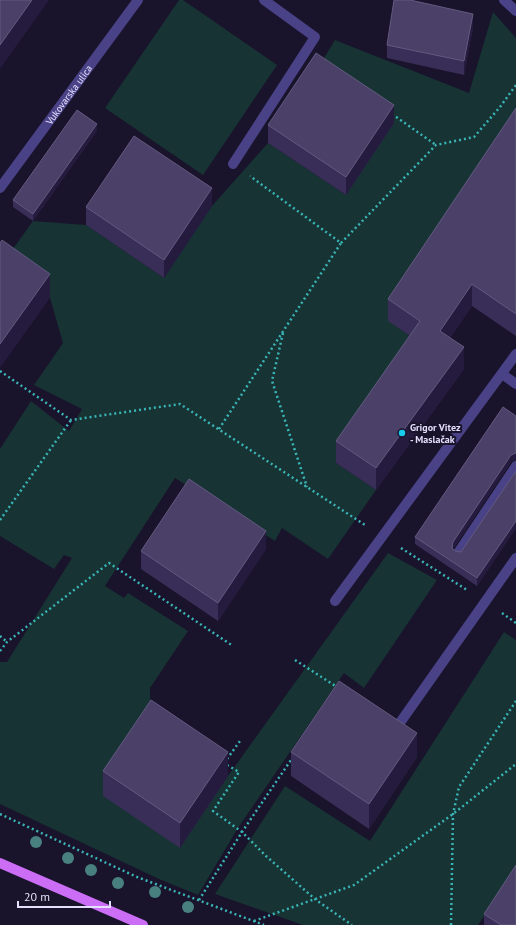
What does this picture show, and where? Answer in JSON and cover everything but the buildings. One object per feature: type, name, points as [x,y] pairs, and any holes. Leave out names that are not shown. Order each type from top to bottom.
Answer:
[{"type":"main road","points":[[0,863],[143,925]]},
{"type":"street","name":"Vukovarska ulica","points":[[0,188],[138,0]]},
{"type":"street","points":[[233,164],[315,37],[264,0]]},
{"type":"street","points":[[504,0],[516,11]]},
{"type":"street","points":[[334,601],[516,354]]},
{"type":"street","points":[[502,374],[516,384]]},
{"type":"street","points":[[458,553],[516,466]]},
{"type":"street","points":[[397,728],[516,558]]},
{"type":"path","points":[[219,429],[341,243],[436,145],[474,137],[500,107],[516,85]]},
{"type":"path","points":[[387,110],[436,145]]},
{"type":"path","points":[[233,164],[341,243]]},
{"type":"path","points":[[284,331],[272,381],[307,487]]},
{"type":"path","points":[[0,371],[72,420],[180,404],[350,514]]},
{"type":"path","points":[[0,520],[72,420]]},
{"type":"path","points":[[382,536],[452,580]]},
{"type":"path","points":[[0,651],[7,642],[109,563],[233,646]]},
{"type":"path","points":[[0,636],[7,642]]},
{"type":"path","points":[[296,660],[339,689]]},
{"type":"path","points":[[450,925],[453,814],[460,787],[516,701]]},
{"type":"path","points":[[240,741],[224,763],[239,772],[213,811],[242,832],[266,856],[316,900],[352,925]]},
{"type":"path","points":[[198,900],[295,754]]},
{"type":"path","points":[[254,921],[316,900],[354,885],[453,814],[516,764]]},
{"type":"path","points":[[0,814],[137,877],[264,925]]},
{"type":"green space","points":[[179,0],[183,0],[277,65],[203,175],[105,108]]},
{"type":"green space","points":[[493,12],[516,38],[516,130],[389,321],[420,343],[336,463],[376,490],[328,559],[282,528],[275,541],[175,478],[105,586],[124,598],[128,593],[188,631],[150,688],[151,724],[180,847],[228,776],[388,553],[437,580],[364,688],[344,673],[238,828],[198,895],[159,879],[0,804],[0,662],[7,662],[72,558],[64,555],[54,569],[0,536],[0,449],[31,401],[69,431],[82,409],[34,385],[63,343],[50,298],[2,264],[33,221],[86,225],[164,278],[212,206],[268,143],[346,195],[316,71],[335,40],[469,93]]},
{"type":"green space","points":[[504,632],[516,640],[516,870],[478,925],[303,925],[215,894],[285,786],[370,841]]},
{"type":"place","name":"Grigor Vitez - Maslačak","points":[[402,433]]}]
